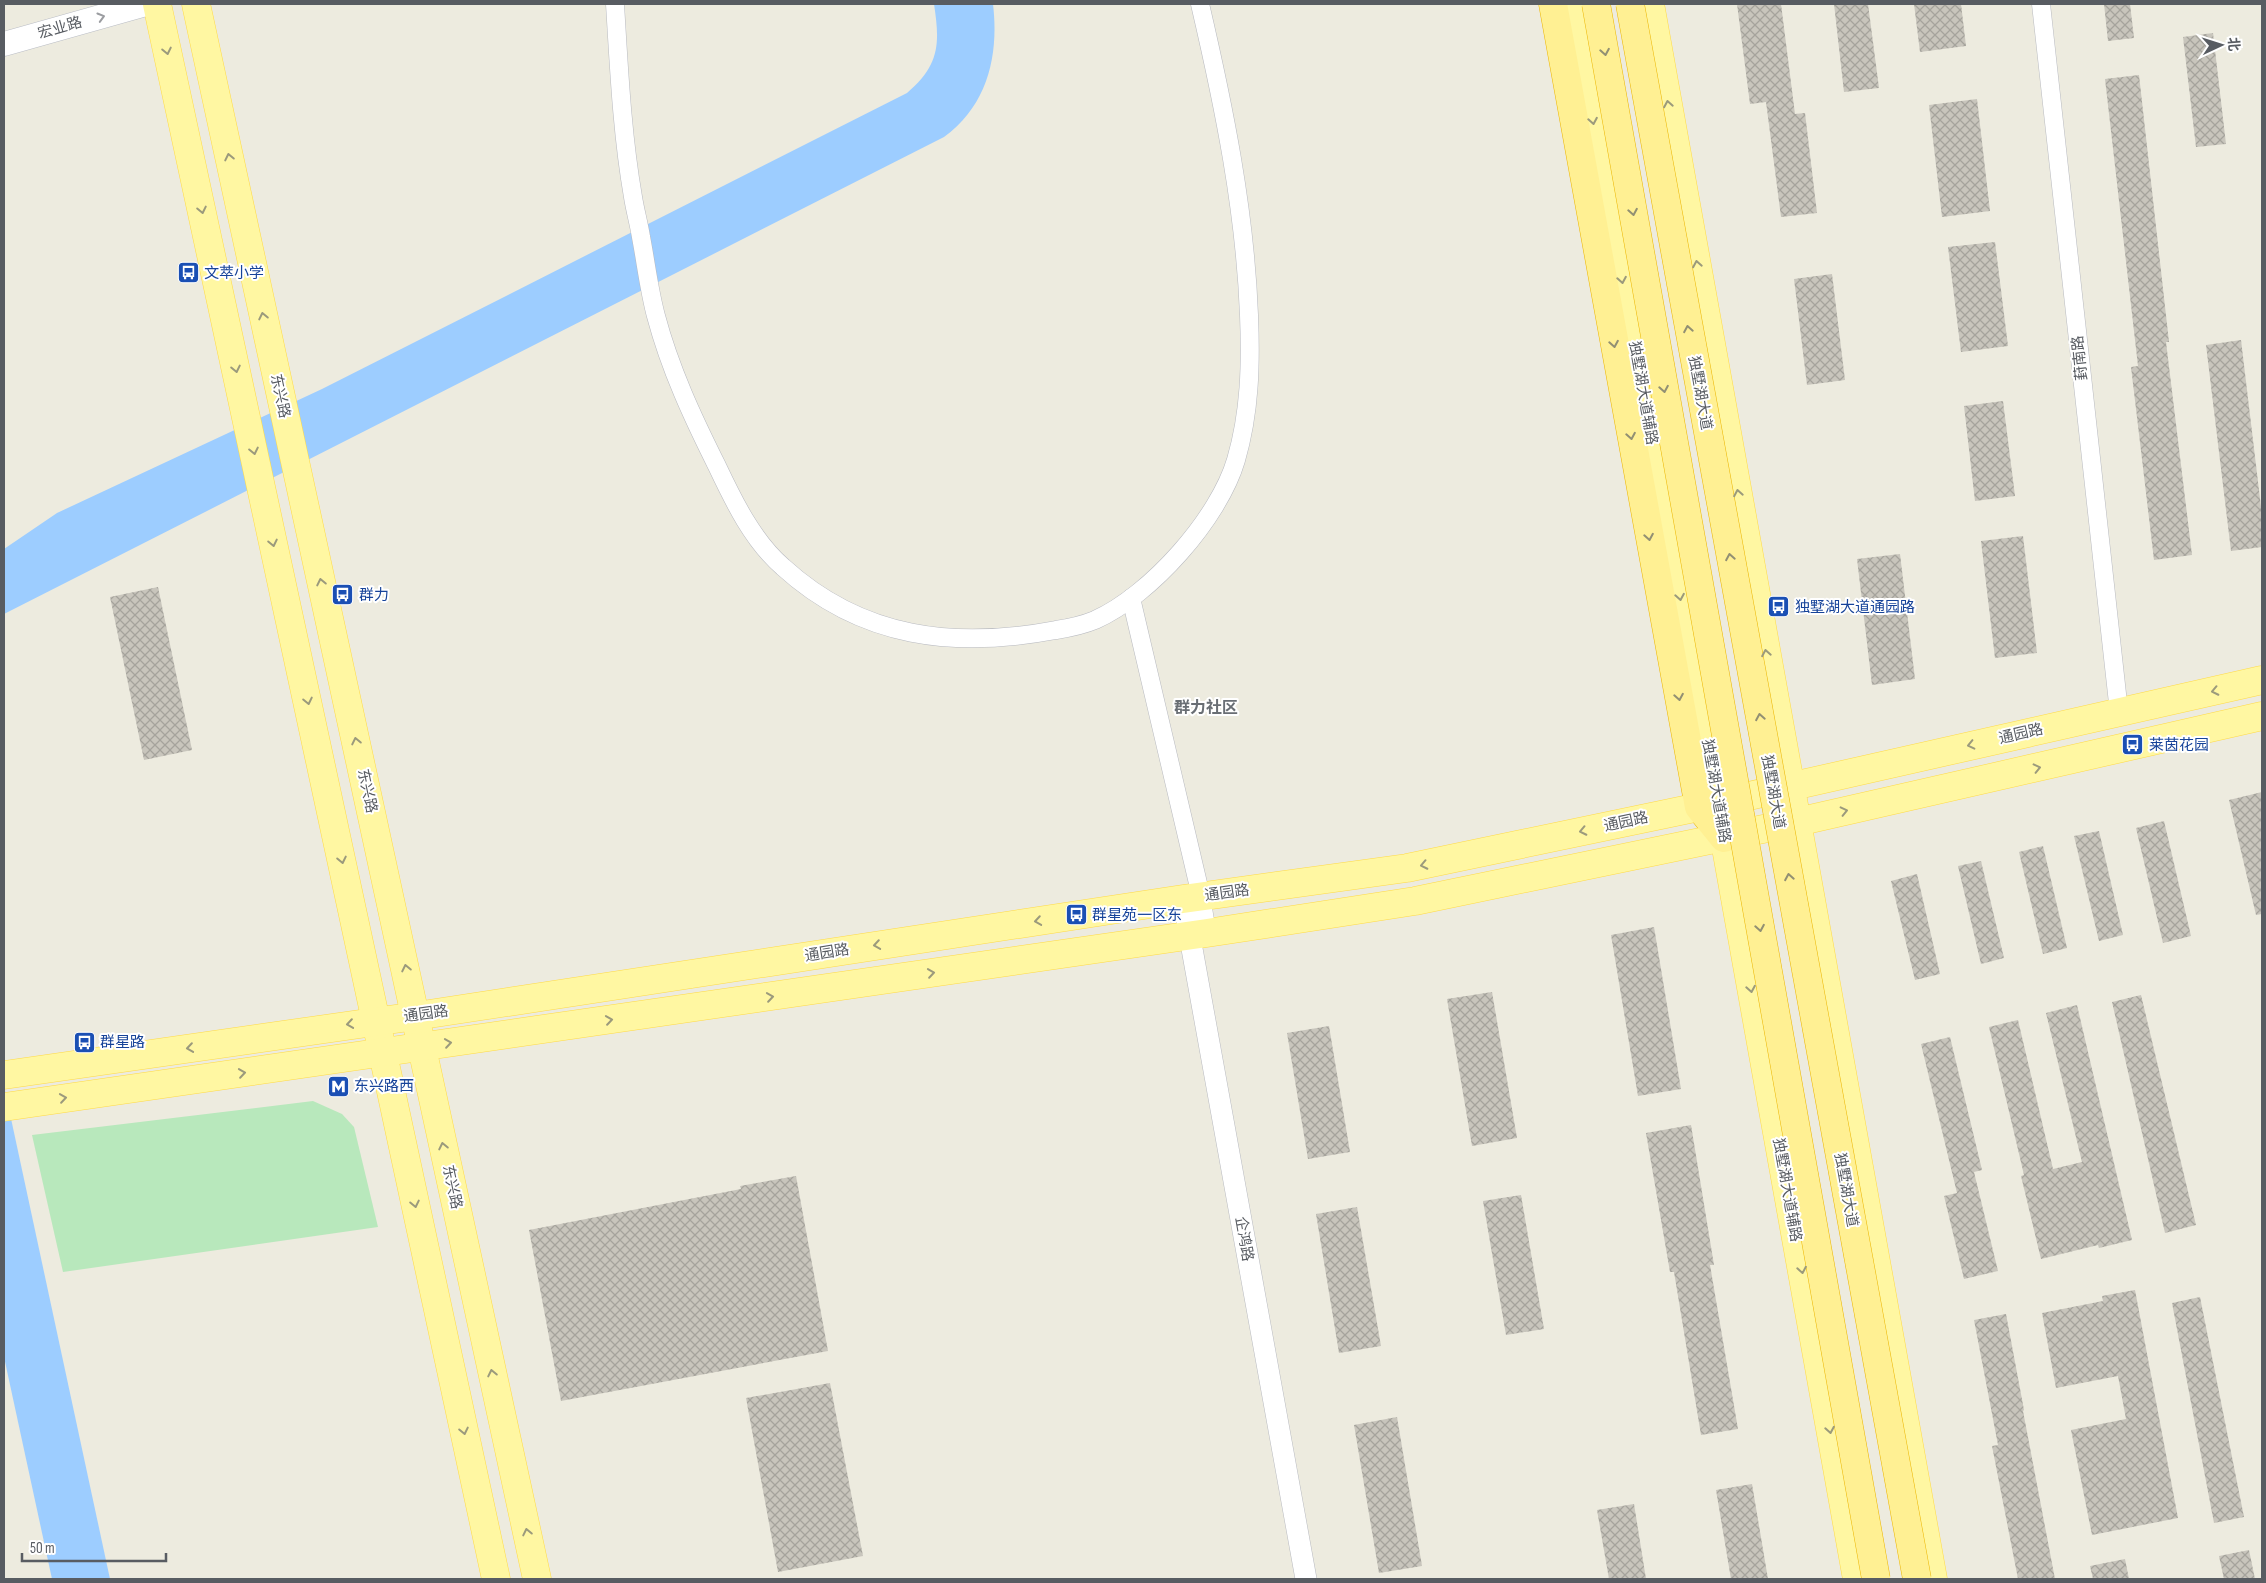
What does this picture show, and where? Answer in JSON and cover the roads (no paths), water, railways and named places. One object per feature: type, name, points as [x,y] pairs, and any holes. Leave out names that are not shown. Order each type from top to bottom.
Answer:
[{"type":"highway","points":[[1553,4],[1637,472],[1709,805],[1724,838]]},
{"type":"highway","points":[[1596,4],[1876,1579]]},
{"type":"highway","name":"独墅湖大道","points":[[1630,4],[1918,1579]]},
{"type":"highway","points":[[1637,472],[1665,515]]},
{"type":"main road","name":"宏业路","points":[[4,44],[146,4]]},
{"type":"main road","points":[[157,4],[496,1579]]},
{"type":"main road","name":"东兴路","points":[[196,4],[537,1579]]},
{"type":"main road","name":"独墅湖大道辅路","points":[[1572,4],[1665,515],[1709,805]]},
{"type":"main road","points":[[1650,4],[1933,1579]]},
{"type":"main road","points":[[1648,417],[1687,461],[1755,831]]},
{"type":"main road","name":"通园路","points":[[6,1074],[416,1016],[1192,898],[1407,868],[1709,805],[2262,680]]},
{"type":"main road","points":[[9,1106],[1198,935],[1415,901],[1724,838],[2262,716]]},
{"type":"main road","name":"独墅湖大道辅路","points":[[1724,838],[1857,1579]]},
{"type":"street","points":[[615,4],[626,142],[633,200],[638,217],[651,295],[669,357],[689,408],[728,489],[757,538],[768,552],[780,565],[806,586],[854,614],[882,626],[930,637],[986,640],[1075,626],[1106,614],[1131,598],[1176,556],[1212,512],[1235,463],[1248,408],[1250,349],[1244,244],[1232,154],[1200,4]]},
{"type":"street","name":"葑南路","points":[[2041,4],[2118,712]]},
{"type":"street","points":[[1131,598],[1192,898]]},
{"type":"street","name":"企鸿路","points":[[1192,898],[1306,1579]]},
{"type":"water","points":[[934,4],[993,4],[994,42],[987,78],[971,110],[944,137],[4,614],[4,549],[57,513],[322,389],[907,93],[918,83],[932,63],[937,42]]},
{"type":"water","points":[[4,1086],[110,1579],[52,1579],[4,1357]]},
{"type":"place","name":"文萃小学","points":[[188,273]]},
{"type":"place","name":"群力","points":[[343,595]]},
{"type":"place","name":"独墅湖大道通园路","points":[[1779,607]]},
{"type":"place","name":"莱茵花园","points":[[2133,745]]},
{"type":"place","name":"群星苑一区东","points":[[1076,915]]},
{"type":"place","name":"群星路","points":[[84,1042]]},
{"type":"place","name":"东兴路西","points":[[338,1086]]},
{"type":"district","name":"群力社区","points":[[1206,708]]}]
